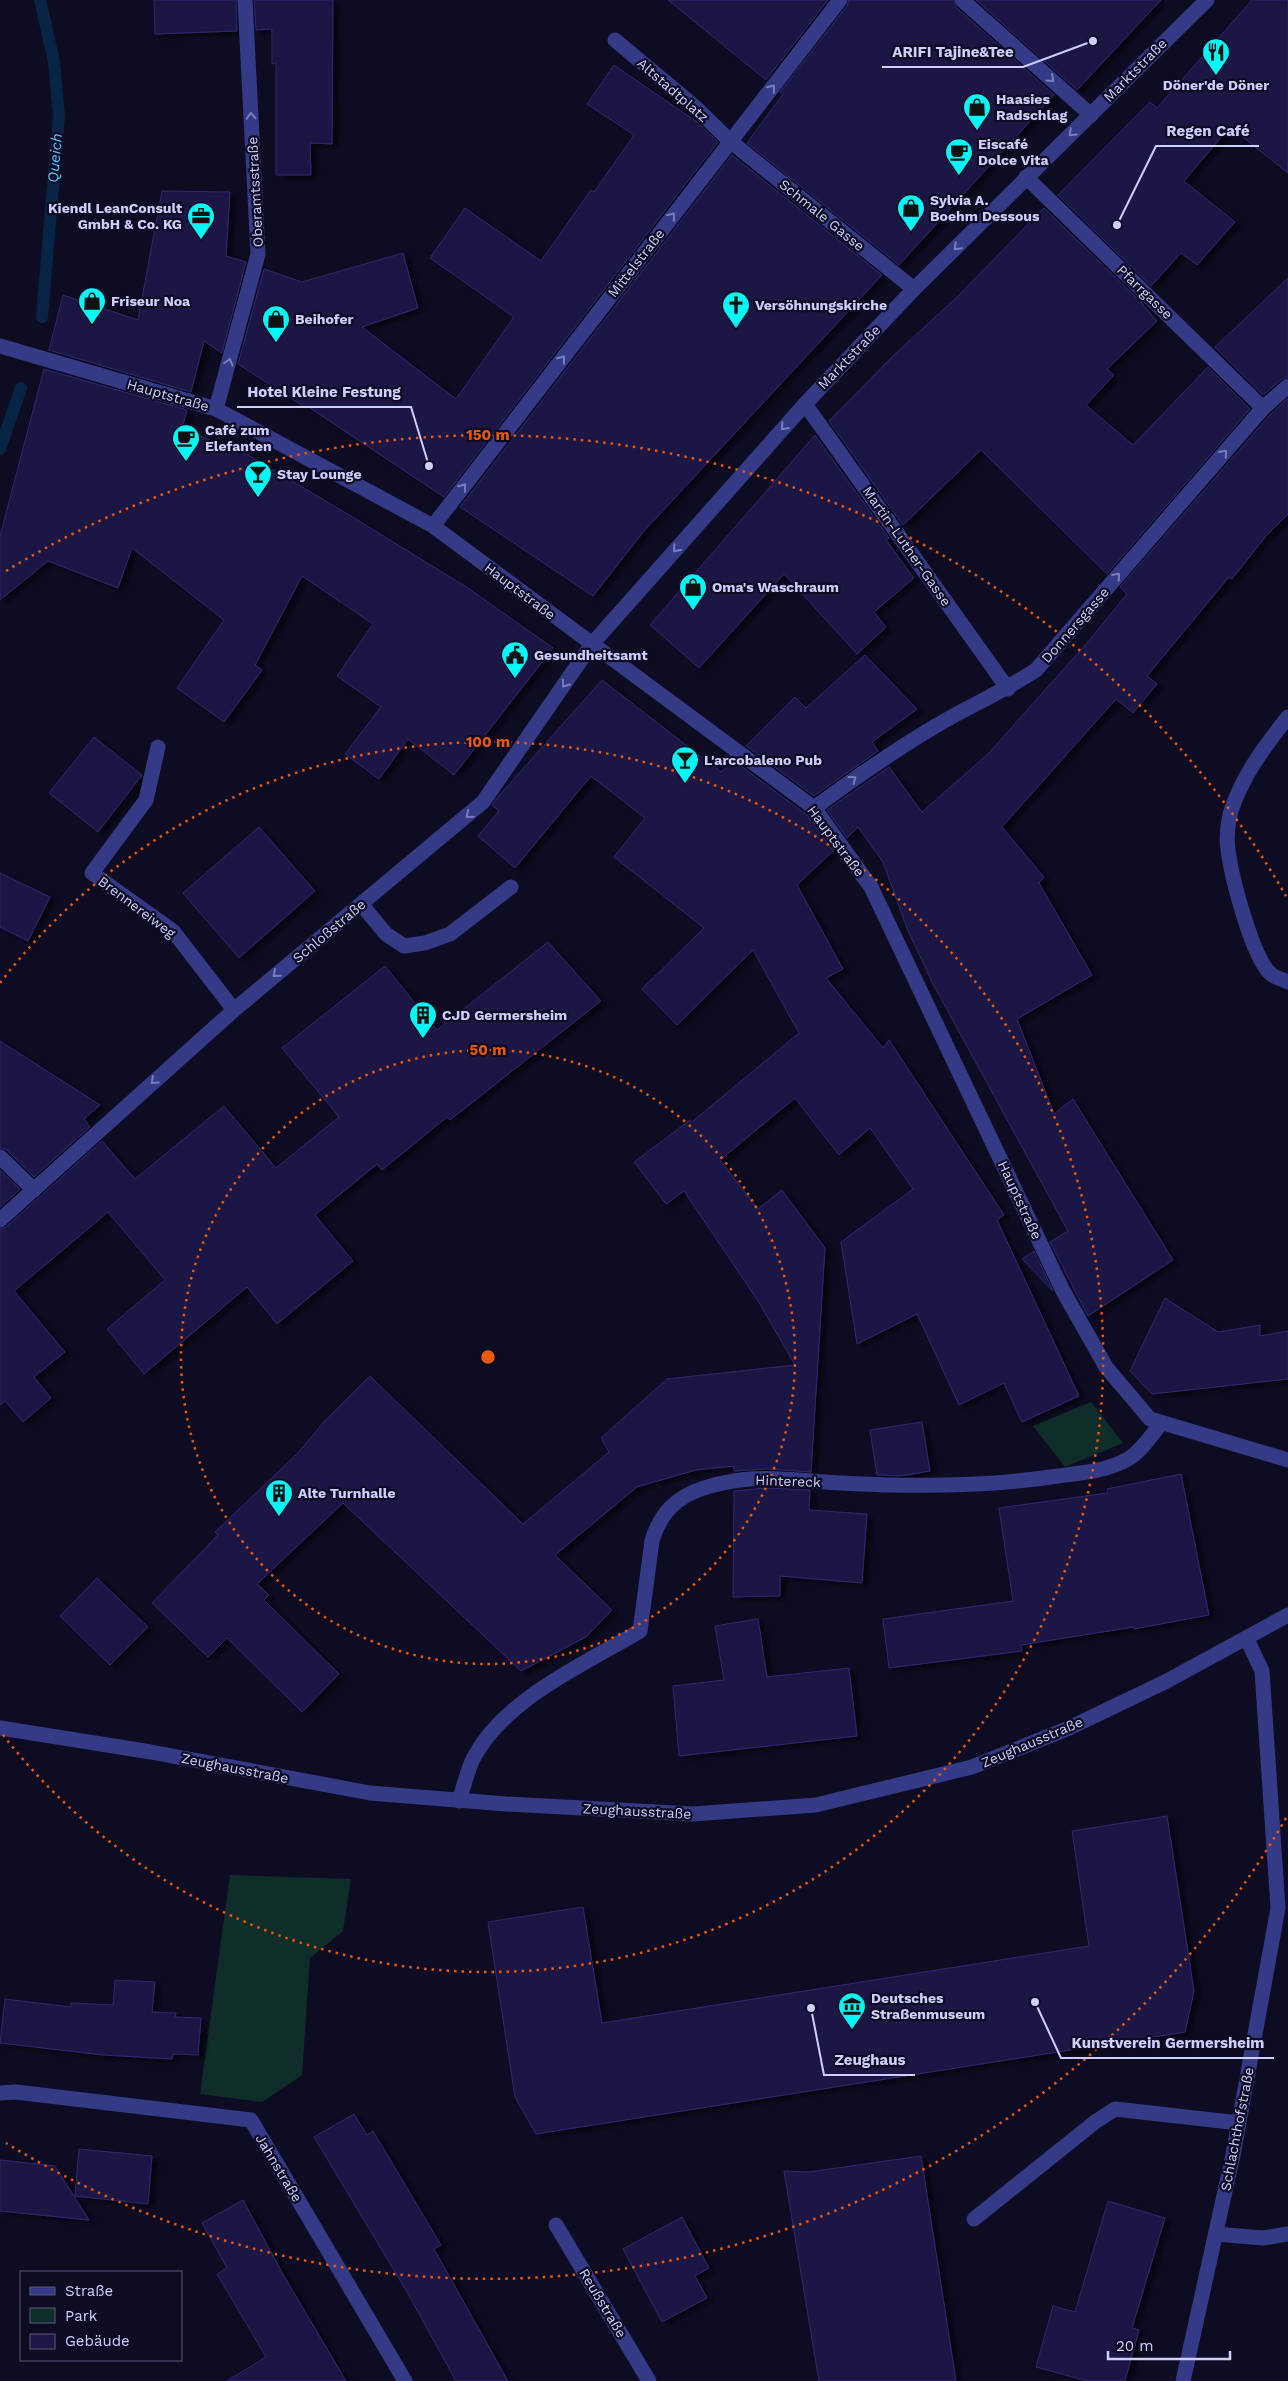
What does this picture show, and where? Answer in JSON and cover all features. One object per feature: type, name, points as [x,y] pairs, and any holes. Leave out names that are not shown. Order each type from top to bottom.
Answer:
[{"type":"street","name":"Oberamtsstraße","points":[[216,409],[258,254],[245,0]]},
{"type":"street","name":"Mittelstraße","points":[[433,526],[840,0]]},
{"type":"street","points":[[962,0],[1091,115]]},
{"type":"street","name":"Marktstraße","points":[[592,644],[805,404],[914,289],[1207,0]]},
{"type":"street","name":"Altstadtplatz","points":[[615,40],[694,106],[730,141]]},
{"type":"street","name":"Schmale Gasse","points":[[730,141],[914,289]]},
{"type":"street","name":"Pfarrgasse","points":[[1026,177],[1263,408]]},
{"type":"street","name":"Hauptstraße","points":[[0,346],[216,409],[433,526],[814,808],[871,888],[1063,1290],[1106,1367],[1150,1419],[1161,1424],[1262,1451],[1288,1460]]},
{"type":"street","name":"Donnersgasse","points":[[814,808],[880,759],[956,714],[1008,689],[1036,670],[1263,408],[1288,386]]},
{"type":"street","name":"Martin-Luther-Gasse","points":[[805,404],[1008,689]]},
{"type":"street","name":"Schloßstraße","points":[[0,1220],[234,1010],[483,802],[592,644]]},
{"type":"street","points":[[1288,717],[1263,748],[1243,779],[1230,813],[1228,848],[1251,939],[1260,959],[1271,975],[1288,982]]},
{"type":"street","name":"Brennereiweg","points":[[158,747],[146,800],[92,873],[173,931],[234,1010]]},
{"type":"street","points":[[361,904],[386,934],[404,946],[425,943],[450,934],[512,887]]},
{"type":"street","points":[[0,1157],[34,1190]]},
{"type":"street","name":"Hintereck","points":[[459,1801],[474,1758],[505,1715],[524,1700],[640,1631],[652,1541],[656,1527],[661,1517],[686,1496],[724,1482],[758,1478],[883,1486],[1006,1484],[1090,1472],[1129,1458],[1161,1424]]},
{"type":"street","name":"Zeughausstraße","points":[[0,1728],[151,1752],[370,1793],[459,1801],[693,1814],[816,1805],[972,1767],[1069,1728],[1164,1682],[1288,1615]]},
{"type":"street","name":"Schlachthofstraße","points":[[1183,2381],[1239,2123],[1278,1908],[1262,1671],[1247,1638]]},
{"type":"street","name":"Jahnstraße","points":[[0,2093],[16,2092],[251,2120],[406,2381]]},
{"type":"street","points":[[974,2219],[1095,2122],[1116,2109],[1239,2123]]},
{"type":"street","name":"Reußstraße","points":[[556,2225],[648,2381]]},
{"type":"street","points":[[1216,2234],[1263,2238],[1288,2234]]},
{"type":"green space","points":[[1091,1402],[1123,1443],[1065,1467],[1033,1426]]},
{"type":"green space","points":[[230,1875],[351,1879],[343,1931],[310,1958],[302,2075],[262,2102],[200,2094]]},
{"type":"building","points":[[154,0],[236,0],[237,31],[155,34]]},
{"type":"building","points":[[254,0],[333,0],[332,144],[310,143],[311,175],[276,175],[276,63],[272,64],[272,29],[256,30]]},
{"type":"building","points":[[668,0],[828,0],[766,80]]},
{"type":"building","points":[[849,0],[953,0],[956,7],[1054,95],[899,265],[747,143],[783,94],[780,92],[847,6]]},
{"type":"building","points":[[976,0],[1161,0],[1077,90]]},
{"type":"building","points":[[1252,0],[1288,0],[1288,173],[1230,127],[1184,181],[1235,222],[1197,265],[1181,253],[1151,286],[1058,195],[1150,102],[1157,108]]},
{"type":"building","points":[[614,65],[697,122],[718,142],[444,497],[307,406],[306,408],[238,364],[264,269],[302,282],[403,253],[418,308],[362,327],[456,399],[514,317],[430,258],[465,208],[541,261],[591,190],[594,192],[634,135],[587,104]]},
{"type":"building","points":[[732,155],[882,275],[644,531],[593,596],[460,507]]},
{"type":"building","points":[[162,191],[230,192],[226,256],[246,262],[222,353],[204,341],[191,392],[49,350],[63,295],[138,320]]},
{"type":"building","points":[[1044,208],[1139,300],[1157,321],[1107,369],[1114,375],[1086,405],[1133,445],[1208,367],[1250,409],[1107,574],[981,450],[903,525],[829,421],[893,356],[957,297]]},
{"type":"building","points":[[1288,278],[1288,377],[1282,379],[1263,395],[1215,347]]},
{"type":"building","points":[[44,369],[187,410],[182,429],[248,455],[468,588],[553,648],[454,775],[408,739],[379,779],[345,754],[381,707],[337,676],[373,624],[302,576],[255,665],[262,670],[224,722],[177,688],[224,620],[132,548],[118,588],[48,561],[0,600],[0,536]]},
{"type":"building","points":[[1288,398],[1288,514],[1266,536],[1232,579],[1229,577],[1147,676],[1157,684],[1133,713],[1116,699],[1002,827],[1044,877],[1039,883],[1092,975],[1017,1019],[1054,1114],[1073,1099],[1173,1260],[1088,1316],[1050,1242],[1068,1231],[934,986],[908,931],[883,862],[858,827],[847,838],[827,810],[889,767],[922,812],[988,754],[1087,643],[1127,594],[1120,587],[1270,415]]},
{"type":"building","points":[[815,435],[889,538],[886,540],[914,578],[874,612],[886,627],[857,654],[784,574],[699,668],[650,625]]},
{"type":"building","points":[[865,655],[917,709],[872,742],[878,751],[814,796],[746,746],[795,697],[806,708]]},
{"type":"building","points":[[602,680],[721,772],[733,760],[807,815],[833,851],[797,885],[843,969],[826,978],[883,1048],[889,1040],[1004,1215],[997,1220],[1079,1396],[1022,1422],[1004,1383],[959,1405],[917,1314],[857,1344],[841,1242],[913,1189],[870,1128],[839,1155],[795,1098],[720,1160],[758,1209],[782,1190],[825,1248],[811,1472],[767,1469],[734,1471],[734,1466],[696,1470],[637,1487],[555,1555],[612,1610],[586,1637],[521,1671],[343,1503],[257,1584],[269,1595],[264,1600],[339,1674],[302,1712],[227,1638],[208,1657],[152,1603],[218,1535],[215,1532],[297,1454],[324,1422],[370,1376],[523,1524],[609,1452],[601,1438],[667,1379],[795,1365],[758,1301],[684,1191],[666,1204],[634,1162],[690,1120],[692,1122],[799,1033],[753,950],[677,1025],[642,989],[704,928],[614,857],[645,818],[591,776],[515,868],[478,836],[499,811],[492,805],[497,798]]},
{"type":"building","points":[[94,737],[142,775],[98,832],[49,793]]},
{"type":"building","points":[[259,827],[315,891],[239,958],[183,893]]},
{"type":"building","points":[[0,873],[50,897],[28,941],[0,927]]},
{"type":"building","points":[[548,942],[601,1001],[450,1120],[447,1117],[382,1170],[377,1164],[315,1215],[353,1261],[277,1324],[247,1287],[144,1374],[107,1329],[165,1280],[108,1212],[14,1291],[65,1352],[34,1377],[51,1398],[23,1422],[5,1401],[0,1405],[0,1229],[6,1227],[102,1141],[135,1179],[224,1106],[276,1168],[339,1117],[282,1048],[385,966],[437,1030]]},
{"type":"building","points":[[0,1041],[100,1105],[84,1119],[90,1127],[34,1177],[7,1150],[0,1148]]},
{"type":"building","points":[[0,1170],[20,1189],[0,1207]]},
{"type":"building","points":[[1034,1251],[1053,1291],[1022,1259]]},
{"type":"building","points":[[1165,1298],[1218,1332],[1260,1325],[1260,1336],[1288,1331],[1288,1379],[1152,1394],[1130,1371]]},
{"type":"building","points":[[922,1422],[930,1471],[901,1476],[877,1475],[870,1430]]},
{"type":"building","points":[[1181,1474],[1209,1615],[1134,1629],[1134,1627],[1021,1645],[1022,1651],[889,1668],[883,1619],[1013,1601],[999,1508],[1108,1493],[1107,1489]]},
{"type":"building","points":[[766,1488],[810,1490],[809,1510],[867,1514],[862,1583],[780,1576],[780,1596],[733,1597],[734,1491]]},
{"type":"building","points":[[97,1578],[148,1627],[110,1665],[60,1616]]},
{"type":"building","points":[[758,1619],[767,1677],[849,1668],[857,1736],[679,1756],[673,1686],[724,1680],[715,1626]]},
{"type":"building","points":[[1167,1816],[1194,1991],[1185,2032],[536,2134],[515,2097],[488,1922],[583,1907],[602,2023],[1089,1946],[1072,1831]]},
{"type":"building","points":[[115,1980],[155,1982],[152,2012],[176,2013],[175,2017],[201,2018],[198,2055],[173,2054],[172,2059],[103,2055],[0,2043],[5,1999],[71,2007],[71,2003],[113,2005]]},
{"type":"building","points":[[354,2114],[367,2135],[373,2131],[441,2245],[434,2249],[508,2381],[456,2381],[407,2292],[314,2137]]},
{"type":"building","points":[[79,2149],[152,2156],[148,2204],[75,2196]]},
{"type":"building","points":[[921,2156],[956,2381],[819,2381],[784,2171],[809,2172]]},
{"type":"building","points":[[0,2160],[55,2166],[89,2220],[0,2211]]},
{"type":"building","points":[[243,2200],[284,2276],[346,2381],[227,2381],[266,2357],[217,2274],[227,2268],[202,2223]]},
{"type":"building","points":[[1108,2201],[1165,2218],[1132,2328],[1139,2330],[1125,2381],[1087,2381],[1036,2367],[1053,2306],[1075,2312]]},
{"type":"building","points":[[682,2217],[709,2268],[695,2276],[707,2298],[662,2322],[623,2249]]},
{"type":"waterway","name":"Queich","points":[[40,0],[54,62],[59,116],[42,317]]},
{"type":"waterway","name":"Queich","points":[[0,449],[21,388]]},
{"type":"place","name":"ARIFI Tajine&Tee","points":[[1093,41]]},
{"type":"place","name":"Döner'de Döner","points":[[1216,76]]},
{"type":"place","name":"Haasies Radschlag","points":[[977,131]]},
{"type":"place","name":"Eiscafé Dolce Vita","points":[[959,176]]},
{"type":"place","name":"Regen Café","points":[[1117,225]]},
{"type":"place","name":"Sylvia A. Boehm Dessous","points":[[911,232]]},
{"type":"place","name":"Kiendl LeanConsult GmbH & Co. KG","points":[[201,240]]},
{"type":"place","name":"Friseur Noa","points":[[92,325]]},
{"type":"place","name":"Versöhnungskirche","points":[[736,329]]},
{"type":"place","name":"Beihofer","points":[[276,343]]},
{"type":"place","name":"Café zum Elefanten","points":[[186,462]]},
{"type":"place","name":"Hotel Kleine Festung","points":[[429,466]]},
{"type":"place","name":"Stay Lounge","points":[[258,498]]},
{"type":"place","name":"Oma's Waschraum","points":[[693,611]]},
{"type":"place","name":"Gesundheitsamt","points":[[515,679]]},
{"type":"place","name":"L'arcobaleno Pub","points":[[685,784]]},
{"type":"place","name":"CJD Germersheim","points":[[423,1039]]},
{"type":"place","name":"Alte Turnhalle","points":[[279,1517]]},
{"type":"place","name":"Kunstverein Germersheim","points":[[1035,2002]]},
{"type":"place","name":"Zeughaus","points":[[811,2008]]},
{"type":"place","name":"Deutsches Straßenmuseum","points":[[852,2030]]}]
